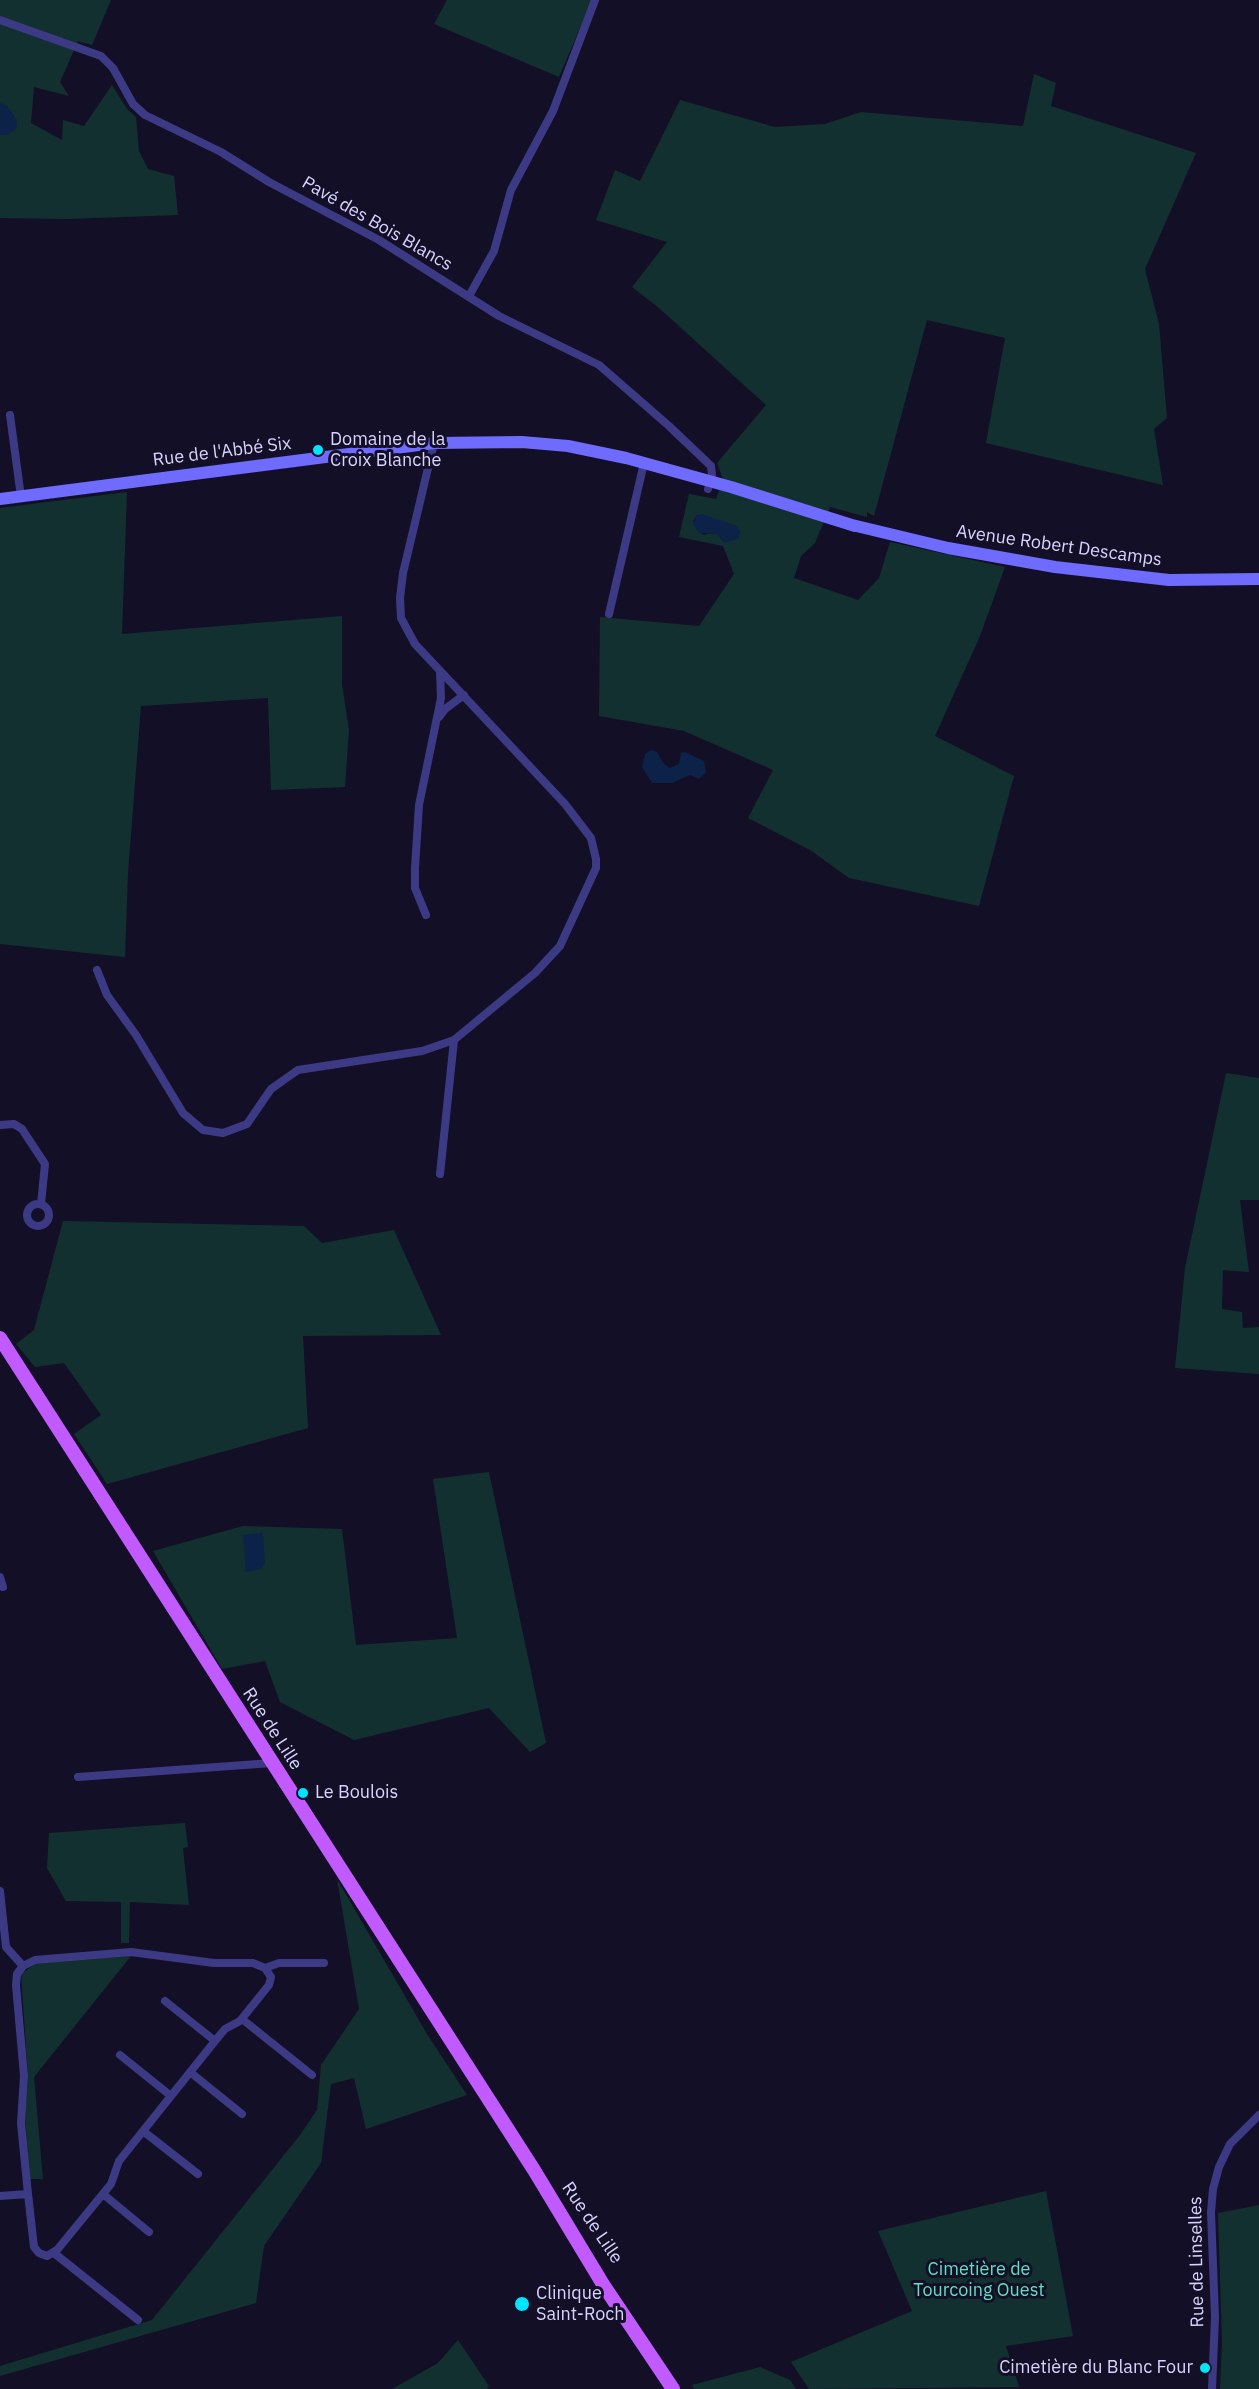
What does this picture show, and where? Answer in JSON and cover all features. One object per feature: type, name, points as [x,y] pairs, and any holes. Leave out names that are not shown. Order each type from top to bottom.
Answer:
[{"type":"main road","name":"Rue de l'Abbé Six","points":[[0,500],[434,443],[485,442],[612,458]]},
{"type":"main road","name":"Avenue Robert Descamps","points":[[612,458],[855,526],[977,554],[1073,569],[1185,581],[1259,579]]},
{"type":"main road","name":"Rue de Lille","points":[[0,1338],[534,2170],[591,2251],[675,2389]]},
{"type":"street","points":[[469,296],[494,250],[511,189],[553,111],[595,0]]},
{"type":"street","name":"Pavé des Bois Blancs","points":[[0,20],[101,56],[113,68],[134,104],[145,115],[221,152],[269,182],[379,240],[499,316],[583,356],[609,373],[711,466],[709,485]]},
{"type":"street","points":[[10,415],[21,497]]},
{"type":"street","points":[[97,970],[107,995],[136,1035],[183,1113],[197,1127],[209,1132],[223,1133],[242,1128],[251,1121],[275,1086],[298,1070],[429,1049],[454,1040],[535,973],[557,950],[573,921],[597,862],[591,838],[573,812],[409,637],[399,612],[403,573],[434,443]]},
{"type":"street","points":[[609,614],[643,467]]},
{"type":"street","points":[[426,915],[415,888],[415,868],[419,805],[437,720],[441,691],[440,671]]},
{"type":"street","points":[[437,720],[445,709],[464,695]]},
{"type":"street","points":[[440,1174],[454,1040]]},
{"type":"street","points":[[0,1125],[14,1124],[22,1128],[45,1164],[40,1204]]},
{"type":"street","points":[[0,1577],[3,1587]]},
{"type":"street","points":[[78,1777],[272,1763]]},
{"type":"street","points":[[0,1891],[6,1947],[23,1966]]},
{"type":"street","points":[[131,1952],[214,1963],[253,1963],[265,1968],[270,1974],[271,1983],[242,2019],[225,2029],[214,2041],[119,2161],[113,2181],[54,2253],[43,2255],[33,2243],[21,2123],[24,2076],[16,1984],[17,1974],[23,1966],[35,1960],[131,1952]]},
{"type":"street","points":[[265,1968],[279,1963],[324,1963]]},
{"type":"street","points":[[165,2001],[214,2041]]},
{"type":"street","points":[[242,2019],[312,2074]]},
{"type":"street","points":[[120,2055],[171,2096]]},
{"type":"street","points":[[190,2072],[242,2114]]},
{"type":"street","name":"Rue de Linselles","points":[[1212,2389],[1215,2317],[1211,2212],[1213,2189],[1219,2167],[1230,2144],[1259,2115]]},
{"type":"street","points":[[143,2131],[198,2174]]},
{"type":"street","points":[[0,2196],[28,2194]]},
{"type":"street","points":[[103,2194],[149,2232]]},
{"type":"street","points":[[54,2253],[138,2320]]},
{"type":"green space","points":[[0,0],[111,0],[92,45],[78,41],[60,82],[69,96],[34,87],[31,123],[62,140],[63,120],[84,126],[112,85],[127,109],[136,117],[139,151],[148,169],[174,176],[178,215],[67,219],[0,218]]},
{"type":"green space","points":[[447,0],[592,0],[559,77],[434,24]]},
{"type":"green space","points":[[1034,74],[1056,83],[1051,106],[1196,153],[1145,269],[1159,324],[1167,418],[1154,429],[1163,485],[986,443],[1005,338],[927,320],[874,516],[867,512],[867,517],[830,507],[815,543],[801,556],[794,578],[858,600],[879,578],[890,542],[1005,567],[980,636],[935,736],[1014,776],[979,906],[849,878],[810,850],[748,818],[773,770],[684,731],[599,716],[600,617],[699,626],[734,574],[723,546],[679,537],[689,494],[716,499],[723,479],[717,463],[766,405],[659,308],[632,287],[667,242],[596,220],[615,170],[640,181],[680,100],[775,127],[825,124],[861,112],[1023,126]],"holes":[[[697,515],[740,531],[738,539],[713,533],[703,535],[693,521]]]},
{"type":"green space","points":[[127,492],[122,634],[342,616],[342,684],[349,730],[345,787],[271,790],[268,698],[141,706],[128,873],[125,957],[0,944],[0,508]]},
{"type":"green space","points":[[1226,1073],[1259,1078],[1259,1200],[1240,1200],[1249,1272],[1223,1270],[1222,1309],[1242,1312],[1243,1328],[1259,1327],[1259,1374],[1175,1368],[1185,1268]]},
{"type":"green space","points":[[63,1221],[304,1226],[322,1243],[394,1230],[441,1335],[303,1336],[308,1428],[107,1484],[74,1434],[101,1415],[64,1363],[35,1367],[16,1344],[34,1330]]},
{"type":"green space","points":[[489,1472],[546,1743],[530,1752],[489,1708],[354,1740],[280,1702],[265,1661],[222,1669],[153,1551],[243,1526],[342,1529],[356,1645],[457,1638],[433,1479]]},
{"type":"green space","points":[[185,1823],[188,1847],[183,1848],[189,1905],[130,1902],[129,1943],[121,1943],[121,1902],[66,1901],[47,1868],[49,1833]]},
{"type":"green space","points":[[337,1879],[427,2034],[467,2095],[366,2129],[354,2078],[331,2084],[321,2163],[264,2246],[256,2303],[0,2376],[0,2366],[152,2320],[300,2135],[317,2110],[321,2065],[359,2009]]},
{"type":"green space","points":[[131,1956],[34,2077],[43,2179],[30,2179],[25,2117],[28,2076],[21,1974],[35,1964]]},
{"type":"green space","name":"Cimetière de Tourcoing Ouest","points":[[1046,2191],[1073,2336],[1006,2346],[1019,2387],[809,2389],[791,2362],[912,2311],[878,2231]]},
{"type":"green space","points":[[1259,2205],[1259,2389],[1220,2389],[1222,2344],[1218,2213]]},
{"type":"green space","points":[[458,2340],[489,2386],[487,2389],[392,2389],[438,2363]]},
{"type":"green space","points":[[760,2367],[790,2380],[796,2389],[694,2389],[692,2385]]},
{"type":"water","points":[[0,103],[7,106],[17,120],[17,128],[8,135],[0,135]]},
{"type":"water","points":[[702,514],[737,526],[740,531],[738,539],[724,543],[717,534],[699,533],[693,524],[697,515]]},
{"type":"water","points":[[651,750],[657,752],[663,763],[670,768],[679,764],[681,753],[685,752],[704,761],[706,772],[699,779],[690,775],[672,783],[652,783],[642,767],[645,754]]},
{"type":"water","points":[[263,1533],[265,1563],[261,1569],[246,1572],[243,1535]]},
{"type":"place","name":"Domaine de la Croix Blanche","points":[[318,450]]},
{"type":"place","name":"Le Boulois","points":[[303,1793]]},
{"type":"place","name":"Clinique Saint-Roch","points":[[522,2304]]},
{"type":"place","name":"Cimetière du Blanc Four","points":[[1205,2368]]}]
